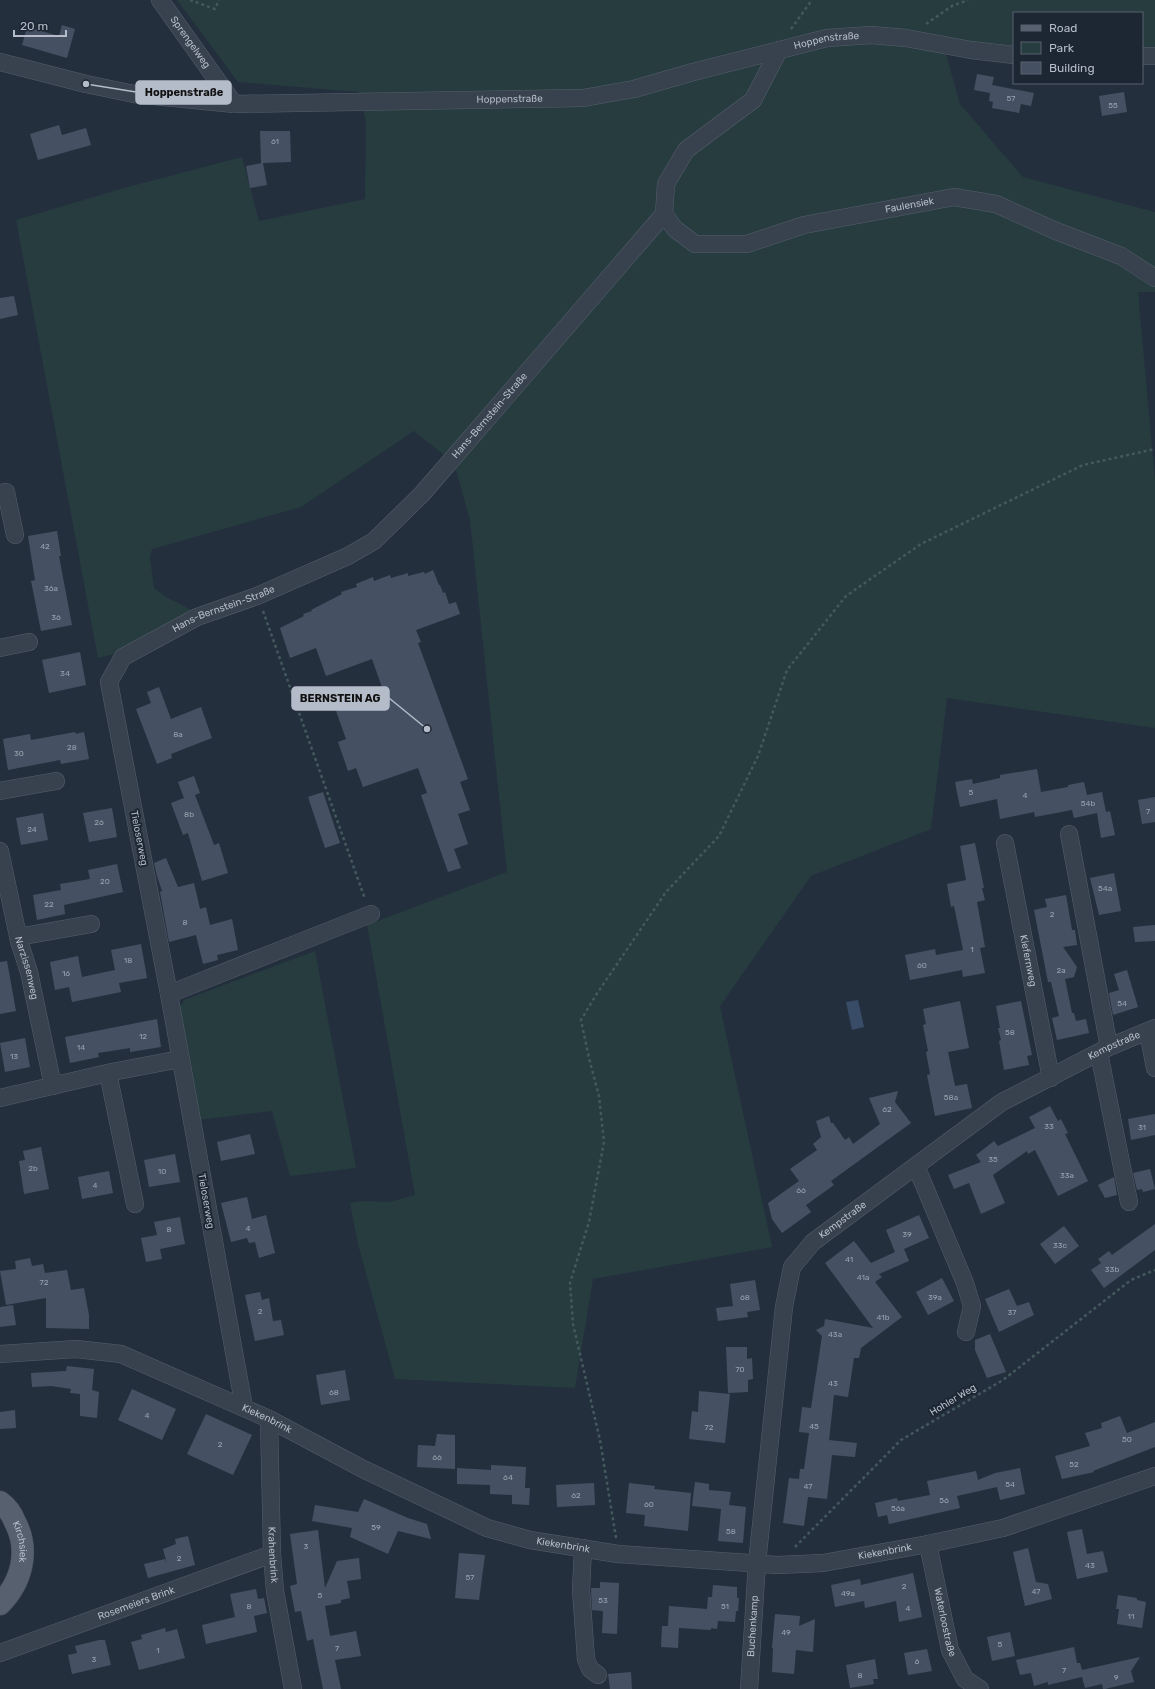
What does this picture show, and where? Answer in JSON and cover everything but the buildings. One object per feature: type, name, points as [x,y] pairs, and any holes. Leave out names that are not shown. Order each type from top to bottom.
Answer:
[{"type":"main road","name":"Kirchsiek","points":[[0,1502],[12,1515],[19,1528],[23,1543],[23,1559],[18,1578],[0,1604]]},
{"type":"street","name":"Sprengelweg","points":[[160,0],[234,104]]},
{"type":"street","name":"Hoppenstraße","points":[[0,62],[86,84],[134,94],[234,104],[583,98],[634,89],[693,72],[827,38],[871,35],[906,38],[1013,56]]},
{"type":"street","points":[[664,214],[666,184],[686,150],[753,100],[779,50]]},
{"type":"street","points":[[1143,56],[1155,56]]},
{"type":"street","name":"Faulensiek","points":[[664,214],[675,229],[695,244],[747,244],[804,225],[954,197],[996,204],[1056,231],[1121,256],[1155,278]]},
{"type":"street","name":"Hans-Bernstein-Straße","points":[[109,682],[123,656],[197,617],[257,596],[348,556],[374,541],[422,494],[664,214]]},
{"type":"street","points":[[0,493],[6,492],[15,535]]},
{"type":"street","points":[[0,648],[29,642]]},
{"type":"street","name":"Tieloserweg","points":[[109,682],[169,994],[244,1407]]},
{"type":"street","points":[[0,791],[56,781]]},
{"type":"street","points":[[1069,834],[1129,1202]]},
{"type":"street","name":"Kiefernweg","points":[[1005,843],[1051,1078]]},
{"type":"street","name":"Narzissenweg","points":[[0,850],[18,937],[29,972],[53,1086]]},
{"type":"street","points":[[169,994],[371,914]]},
{"type":"street","points":[[18,937],[91,924]]},
{"type":"street","points":[[1151,1029],[1155,1068]]},
{"type":"street","name":"Kempstraße","points":[[757,1563],[784,1307],[792,1268],[813,1242],[1002,1102],[1104,1050],[1151,1029]]},
{"type":"street","points":[[0,1098],[108,1073],[180,1059]]},
{"type":"street","points":[[108,1073],[135,1204]]},
{"type":"street","points":[[916,1166],[965,1283],[972,1306],[966,1332]]},
{"type":"street","name":"Kiekenbrink","points":[[0,1354],[76,1349],[121,1354],[244,1407],[363,1469],[487,1528],[530,1540],[618,1554],[778,1565],[823,1563],[928,1544],[1003,1528],[1155,1476]]},
{"type":"street","name":"Krahenbrink","points":[[269,1419],[272,1554],[275,1591],[293,1689]]},
{"type":"street","name":"Waterloostraße","points":[[928,1544],[950,1650],[965,1679],[980,1689]]},
{"type":"street","points":[[583,1548],[581,1590],[586,1659],[590,1669],[598,1675]]},
{"type":"street","name":"Rosemeiers Brink","points":[[0,1653],[272,1554]]},
{"type":"street","name":"Buchenkamp","points":[[749,1689],[757,1563]]},
{"type":"path","points":[[190,0],[215,10],[219,0]]},
{"type":"path","points":[[779,50],[812,0]]},
{"type":"path","points":[[906,38],[952,6],[968,0]]},
{"type":"path","points":[[618,1554],[600,1440],[572,1317],[570,1282],[589,1222],[604,1142],[599,1096],[589,1058],[582,1020],[596,995],[666,892],[719,836],[758,756],[787,670],[846,596],[921,544],[1083,465],[1155,449]]},
{"type":"path","points":[[257,596],[371,914]]},
{"type":"path","name":"Hohler Weg","points":[[778,1565],[901,1440],[1003,1380],[1131,1280],[1155,1270]]},
{"type":"green space","points":[[177,0],[1155,0],[1155,53],[1143,53],[1143,12],[1013,12],[1013,51],[942,40],[960,104],[1023,177],[1155,212],[1155,292],[1138,292],[1155,480],[1155,728],[947,698],[931,829],[811,876],[720,1006],[772,1247],[593,1279],[575,1388],[395,1379],[358,1244],[350,1203],[362,1201],[390,1202],[415,1195],[367,925],[507,872],[470,520],[454,463],[414,431],[301,507],[152,549],[150,557],[154,588],[166,597],[199,614],[122,652],[98,658],[16,220],[124,188],[242,157],[259,221],[365,199],[366,121],[358,92],[238,82]]},
{"type":"green space","points":[[315,951],[356,1168],[290,1176],[272,1111],[198,1120],[179,1009],[184,1000]]},
{"type":"water","points":[[858,1000],[864,1027],[852,1030],[846,1002]]},
{"type":"place","name":"Hoppenstraße","points":[[86,84]]},
{"type":"place","name":"BERNSTEIN AG","points":[[427,729]]}]
